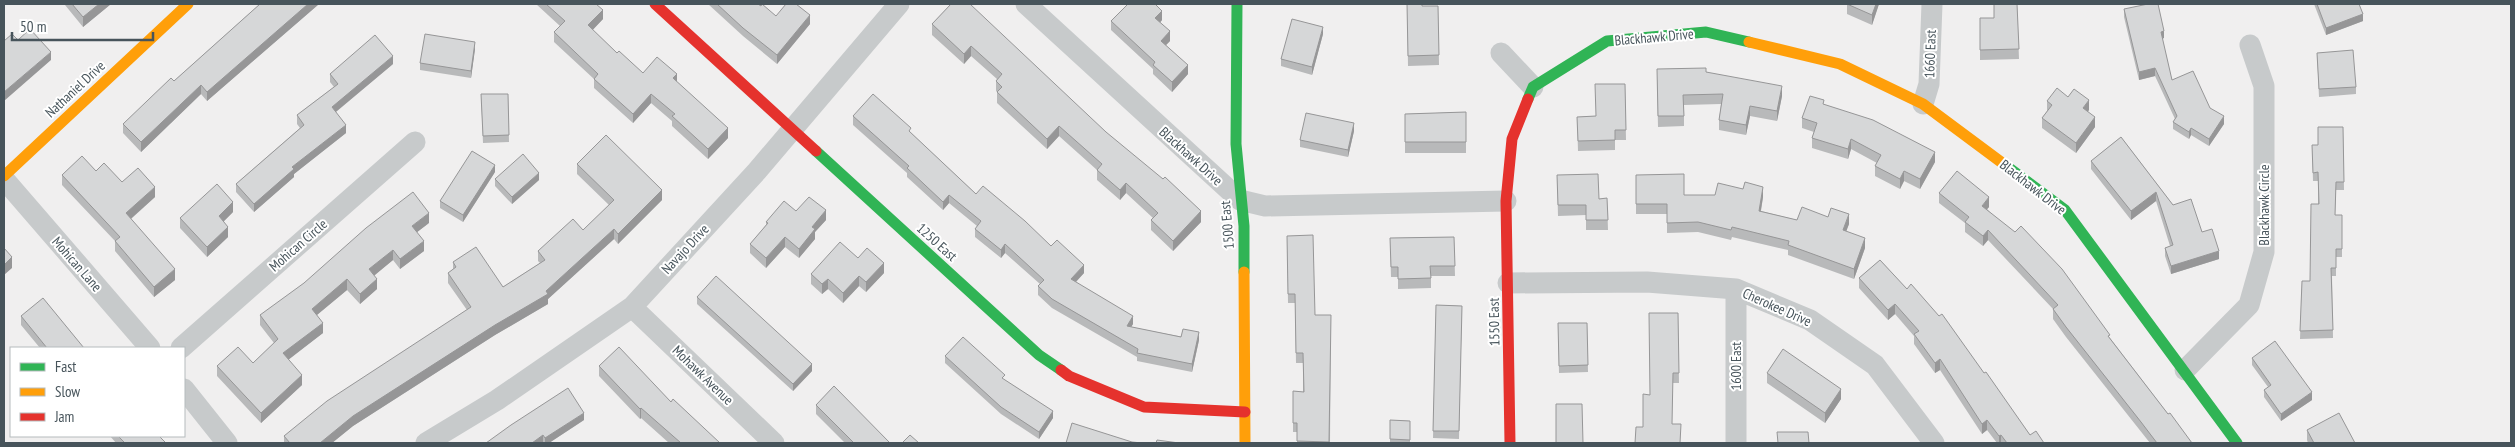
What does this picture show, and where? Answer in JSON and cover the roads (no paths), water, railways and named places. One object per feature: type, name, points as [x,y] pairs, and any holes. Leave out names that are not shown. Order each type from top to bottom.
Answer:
[{"type":"street","name":"1250 East","points":[[655,4],[1039,355],[1069,376],[1144,407],[1245,412]]},
{"type":"street","name":"Navajo Drive","points":[[426,443],[496,400],[632,307],[757,171],[898,4]]},
{"type":"street","name":"Blackhawk Drive","points":[[1026,4],[1240,200],[1265,206],[1506,201]]},
{"type":"street","name":"1500 East","points":[[1237,4],[1240,200],[1244,226],[1245,443]]},
{"type":"street","name":"1660 East","points":[[1923,104],[1929,84],[1932,4]]},
{"type":"street","name":"Nathaniel Drive","points":[[4,178],[186,5]]},
{"type":"street","name":"Blackhawk Drive","points":[[1533,87],[1607,41],[1706,32],[1840,64],[1923,104],[2066,210],[2237,443]]},
{"type":"street","name":"Blackhawk Circle","points":[[2185,370],[2249,305],[2264,252],[2264,86],[2250,45]]},
{"type":"street","points":[[1501,53],[1533,87],[1512,139],[1506,201]]},
{"type":"street","name":"Mohican Circle","points":[[182,347],[415,142]]},
{"type":"street","name":"Mohican Lane","points":[[4,178],[149,347]]},
{"type":"street","name":"1550 East","points":[[1506,201],[1510,443]]},
{"type":"street","name":"Cherokee Drive","points":[[1508,283],[1647,282],[1736,289],[1810,320],[1875,364],[1934,443]]},
{"type":"street","name":"1600 East","points":[[1736,289],[1736,443]]},
{"type":"street","name":"Mohawk Avenue","points":[[632,307],[774,443]]},
{"type":"street","points":[[185,390],[227,443]]}]
